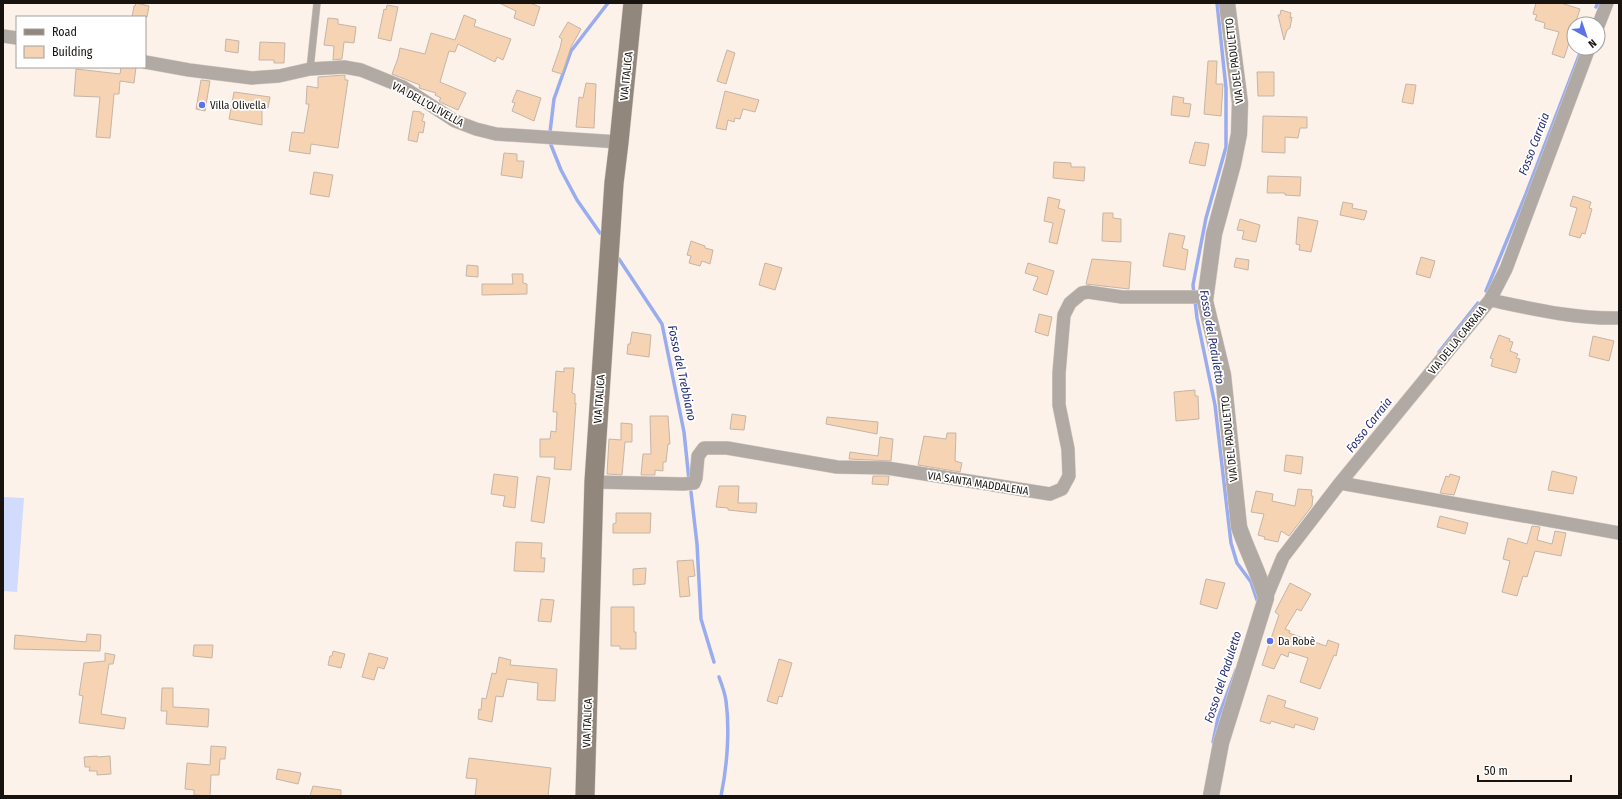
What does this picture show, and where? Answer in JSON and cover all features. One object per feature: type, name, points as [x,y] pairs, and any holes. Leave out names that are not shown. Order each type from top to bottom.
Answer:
[{"type":"main road","name":"VIA ITALICA","points":[[585,796],[594,482],[614,184],[633,3]]},
{"type":"street","name":"VIA DEL PADULETTO","points":[[1227,3],[1240,103],[1239,134],[1233,164],[1198,297],[1205,301],[1223,375],[1239,527],[1246,547],[1261,579],[1266,598]]},
{"type":"street","points":[[1602,16],[1607,3]]},
{"type":"street","points":[[3,36],[16,38]]},
{"type":"street","name":"VIA DELLA CARRAIA","points":[[1266,598],[1283,557],[1340,483],[1490,300],[1506,269],[1586,56]]},
{"type":"street","name":"VIA DELL'OLIVELLA","points":[[146,62],[189,70],[252,78],[279,76],[310,68],[344,67],[361,70],[403,87],[455,122],[476,129],[496,134],[619,142]]},
{"type":"street","name":"VIA SANTA MADDALENA","points":[[594,482],[689,484],[696,478],[698,456],[704,448],[727,448],[837,468],[886,468],[1050,494],[1062,489],[1069,476],[1068,449],[1059,404],[1059,373],[1064,315],[1070,303],[1082,293],[1088,292],[1122,297],[1198,297]]},
{"type":"street","points":[[1490,300],[1547,312],[1588,318],[1619,318]]},
{"type":"street","points":[[1340,483],[1619,533]]},
{"type":"street","points":[[1211,796],[1222,743],[1266,598]]},
{"type":"lane","points":[[310,68],[317,3]]},
{"type":"shaded area","points":[[3,497],[24,498],[17,592],[3,591]]},
{"type":"building","points":[[136,3],[149,6],[147,17],[132,16]]},
{"type":"building","points":[[499,3],[530,3],[540,7],[534,26],[514,18],[516,11]]},
{"type":"building","points":[[1536,3],[1561,3],[1580,9],[1578,16],[1566,16],[1566,52],[1564,58],[1552,54],[1559,32],[1544,28],[1545,23],[1535,20],[1537,15],[1533,14]]},
{"type":"building","points":[[387,5],[398,7],[391,41],[378,38],[384,9],[386,10]]},
{"type":"building","points":[[1281,10],[1291,13],[1290,18],[1292,17],[1290,28],[1287,30],[1284,40],[1278,15],[1280,15]]},
{"type":"building","points":[[464,15],[476,20],[474,26],[511,39],[503,60],[497,57],[495,62],[458,44],[455,52],[449,51],[440,82],[466,93],[458,110],[439,101],[441,98],[435,95],[436,93],[419,88],[420,85],[392,74],[400,48],[425,54],[431,33],[455,40]]},
{"type":"building","points":[[328,18],[338,19],[338,24],[356,27],[354,43],[344,42],[342,59],[333,60],[334,46],[324,45]]},
{"type":"building","points":[[568,22],[581,29],[571,47],[562,74],[552,71],[562,39],[559,37]]},
{"type":"building","points":[[226,39],[239,41],[238,53],[225,51]]},
{"type":"building","points":[[260,42],[285,43],[284,63],[274,63],[274,60],[259,60]]},
{"type":"building","points":[[727,50],[735,53],[726,84],[717,81]]},
{"type":"building","points":[[1208,61],[1217,61],[1216,84],[1223,84],[1221,116],[1204,114]]},
{"type":"building","points":[[121,68],[136,68],[134,83],[120,81],[119,94],[114,94],[110,138],[96,137],[100,97],[74,96],[76,69],[120,74]]},
{"type":"building","points":[[1257,72],[1274,72],[1274,96],[1258,96]]},
{"type":"building","points":[[345,75],[345,80],[348,80],[338,148],[311,144],[310,154],[289,151],[292,132],[304,133],[309,104],[306,104],[307,86],[318,88],[318,77]]},
{"type":"building","points":[[201,80],[210,81],[205,111],[196,109]]},
{"type":"building","points":[[586,83],[596,84],[594,128],[576,127],[579,97],[583,98]]},
{"type":"building","points":[[1406,84],[1416,85],[1413,104],[1402,102]]},
{"type":"building","points":[[517,90],[541,98],[534,121],[512,111],[515,103],[512,102]]},
{"type":"building","points":[[725,91],[759,100],[755,112],[743,109],[740,119],[735,118],[734,122],[728,120],[726,130],[716,128]]},
{"type":"building","points":[[234,92],[270,97],[268,108],[262,107],[262,125],[229,119]]},
{"type":"building","points":[[1173,96],[1184,98],[1183,103],[1191,104],[1189,117],[1171,115]]},
{"type":"building","points":[[413,111],[424,114],[422,121],[425,122],[423,133],[419,132],[417,142],[408,140]]},
{"type":"building","points":[[1263,116],[1307,117],[1307,128],[1300,128],[1298,138],[1285,137],[1285,153],[1262,152]]},
{"type":"building","points":[[1195,142],[1209,144],[1205,166],[1189,163]]},
{"type":"building","points":[[504,153],[517,154],[517,161],[524,161],[522,178],[501,175]]},
{"type":"building","points":[[1054,162],[1071,163],[1071,167],[1085,167],[1084,181],[1053,178]]},
{"type":"building","points":[[314,172],[333,175],[329,197],[310,194]]},
{"type":"building","points":[[1268,176],[1301,177],[1300,196],[1285,195],[1285,193],[1267,193]]},
{"type":"building","points":[[1573,196],[1591,202],[1589,208],[1592,209],[1585,234],[1582,233],[1580,238],[1569,235],[1577,208],[1570,206]]},
{"type":"building","points":[[1048,197],[1060,200],[1058,208],[1065,210],[1057,244],[1049,242],[1053,223],[1044,221]]},
{"type":"building","points":[[1343,202],[1353,204],[1352,208],[1367,211],[1364,220],[1340,215]]},
{"type":"building","points":[[1103,213],[1113,213],[1113,218],[1121,219],[1121,242],[1102,241]]},
{"type":"building","points":[[1298,217],[1318,221],[1311,252],[1299,250],[1300,245],[1296,244]]},
{"type":"building","points":[[1240,219],[1260,225],[1256,242],[1242,239],[1244,231],[1237,230]]},
{"type":"building","points":[[1169,233],[1185,236],[1182,248],[1188,250],[1185,270],[1163,266]]},
{"type":"building","points":[[691,241],[713,250],[710,264],[702,261],[700,266],[689,263],[691,256],[687,255]]},
{"type":"building","points":[[1421,257],[1435,261],[1430,278],[1416,274]]},
{"type":"building","points":[[1236,258],[1249,260],[1248,270],[1234,267]]},
{"type":"building","points":[[1092,259],[1131,262],[1129,289],[1086,284]]},
{"type":"building","points":[[765,263],[782,268],[775,290],[759,285]]},
{"type":"building","points":[[1028,263],[1054,271],[1047,295],[1033,290],[1038,277],[1025,273]]},
{"type":"building","points":[[467,265],[478,266],[478,277],[466,276]]},
{"type":"building","points":[[512,274],[523,274],[523,283],[527,284],[527,294],[482,295],[482,284],[513,284]]},
{"type":"building","points":[[1039,314],[1052,317],[1048,336],[1035,332]]},
{"type":"building","points":[[632,332],[651,335],[649,357],[627,354],[628,344],[630,344]]},
{"type":"building","points":[[1499,335],[1510,339],[1509,341],[1513,342],[1510,351],[1518,354],[1516,358],[1520,359],[1516,373],[1491,366],[1493,359],[1490,358]]},
{"type":"building","points":[[1593,336],[1614,341],[1609,361],[1589,356]]},
{"type":"building","points":[[564,368],[574,368],[572,393],[575,394],[575,404],[576,403],[571,470],[554,469],[555,457],[540,457],[540,439],[550,439],[551,431],[556,432],[557,412],[553,412],[556,371],[564,372]]},
{"type":"building","points":[[1195,390],[1195,396],[1198,396],[1199,419],[1176,421],[1174,392]]},
{"type":"building","points":[[732,414],[746,416],[744,430],[730,429]]},
{"type":"building","points":[[650,416],[668,416],[670,444],[668,444],[666,462],[663,462],[663,471],[655,470],[655,475],[641,475],[643,454],[651,454]]},
{"type":"building","points":[[827,417],[878,422],[877,434],[826,424]]},
{"type":"building","points":[[621,423],[632,424],[632,442],[625,442],[622,475],[607,474],[609,439],[621,440]]},
{"type":"building","points":[[947,433],[956,433],[955,461],[962,463],[960,472],[918,465],[924,436],[946,439]]},
{"type":"building","points":[[880,437],[893,439],[891,461],[849,459],[850,452],[878,456]]},
{"type":"building","points":[[1286,455],[1303,457],[1301,474],[1284,471]]},
{"type":"building","points":[[1552,471],[1577,477],[1573,494],[1548,490]]},
{"type":"building","points":[[494,474],[518,477],[515,508],[503,506],[505,496],[491,494]]},
{"type":"building","points":[[1450,474],[1460,477],[1454,495],[1440,493],[1446,476],[1449,477]]},
{"type":"building","points":[[537,476],[550,478],[544,523],[531,521]]},
{"type":"building","points":[[873,476],[889,476],[888,485],[872,484]]},
{"type":"building","points":[[719,486],[739,486],[738,503],[757,503],[756,513],[716,507]]},
{"type":"building","points":[[1298,489],[1312,490],[1312,506],[1289,536],[1281,531],[1278,542],[1264,539],[1265,537],[1258,535],[1264,514],[1251,512],[1256,491],[1273,494],[1272,501],[1295,506]]},
{"type":"building","points":[[616,513],[651,513],[650,533],[613,533],[613,524],[616,523]]},
{"type":"building","points":[[1440,516],[1468,523],[1465,534],[1437,527]]},
{"type":"building","points":[[1532,526],[1540,527],[1537,540],[1552,544],[1555,531],[1566,533],[1561,556],[1535,551],[1527,577],[1523,576],[1517,596],[1502,592],[1510,561],[1503,559],[1508,538],[1527,544]]},
{"type":"building","points":[[516,542],[542,543],[541,558],[545,558],[544,572],[514,571]]},
{"type":"building","points":[[693,560],[695,576],[688,577],[690,596],[680,597],[677,561]]},
{"type":"building","points":[[646,568],[645,584],[633,585],[633,569]]},
{"type":"building","points":[[1206,579],[1225,583],[1217,609],[1200,604]]},
{"type":"building","points":[[1290,583],[1311,594],[1301,611],[1297,609],[1285,629],[1290,631],[1289,633],[1326,646],[1328,640],[1339,644],[1336,656],[1334,655],[1320,689],[1300,682],[1308,658],[1289,652],[1288,657],[1281,654],[1274,669],[1262,665],[1279,615],[1275,612]]},
{"type":"building","points":[[541,599],[554,600],[551,622],[538,621]]},
{"type":"building","points":[[611,607],[634,607],[636,649],[620,649],[620,646],[611,646]]},
{"type":"building","points":[[87,634],[101,635],[100,651],[14,649],[15,635],[86,642]]},
{"type":"building","points":[[194,645],[213,645],[212,658],[193,656]]},
{"type":"building","points":[[333,651],[345,654],[341,668],[328,665]]},
{"type":"building","points":[[105,653],[115,655],[113,664],[109,664],[101,714],[126,718],[124,729],[79,723],[83,696],[79,695],[84,663],[105,661]]},
{"type":"building","points":[[369,653],[388,658],[384,669],[378,667],[374,680],[362,677]]},
{"type":"building","points":[[499,657],[511,660],[510,665],[557,669],[555,701],[537,700],[538,683],[507,679],[503,697],[496,696],[492,722],[478,719],[479,709],[481,710],[482,698],[486,699],[492,673],[496,674]]},
{"type":"building","points":[[779,659],[792,663],[782,697],[779,696],[777,704],[767,701]]},
{"type":"building","points":[[162,688],[173,688],[173,707],[209,709],[208,727],[166,724],[167,711],[161,711]]},
{"type":"building","points":[[1268,695],[1286,701],[1284,707],[1318,718],[1314,730],[1295,724],[1294,728],[1271,721],[1270,724],[1260,721]]},
{"type":"building","points":[[211,746],[226,747],[225,759],[220,759],[219,775],[211,775],[210,796],[194,795],[194,790],[185,789],[187,763],[210,765]]},
{"type":"building","points":[[110,756],[111,774],[97,775],[97,771],[89,771],[90,767],[85,767],[84,757]]},
{"type":"building","points":[[469,758],[551,768],[548,796],[475,796],[477,779],[466,778]]},
{"type":"building","points":[[278,769],[301,773],[298,784],[276,779]]},
{"type":"building","points":[[313,786],[341,790],[341,796],[310,796]]},
{"type":"waterway","name":"Fosso del Trebbiano","points":[[550,132],[554,99],[571,51],[608,3]]},
{"type":"waterway","name":"Fosso del Paduletto","points":[[1194,294],[1193,285],[1206,218],[1226,147],[1226,88],[1217,3]]},
{"type":"waterway","name":"Fosso Carraia","points":[[1596,7],[1598,3]]},
{"type":"waterway","name":"Fosso Carraia","points":[[1486,291],[1526,194],[1579,56]]},
{"type":"waterway","name":"Fosso del Trebbiano","points":[[551,145],[561,170],[577,200],[600,233]]},
{"type":"waterway","name":"Fosso del Trebbiano","points":[[619,259],[662,324],[684,432],[689,480]]},
{"type":"waterway","name":"Fosso del Paduletto","points":[[1195,300],[1197,318],[1215,405],[1231,543],[1237,563],[1251,582],[1257,600]]},
{"type":"waterway","name":"Fosso Carraia","points":[[1439,352],[1478,303]]},
{"type":"waterway","name":"Fosso del Trebbiano","points":[[691,492],[697,544],[701,619],[714,662]]},
{"type":"waterway","name":"Fosso del Paduletto","points":[[1213,742],[1218,718],[1236,670]]},
{"type":"waterway","name":"Fosso del Trebbiano","points":[[719,677],[726,698],[728,724],[725,773],[721,796]]},
{"type":"place","name":"Villa Olivella","points":[[202,105]]},
{"type":"place","name":"Da Robè","points":[[1270,641]]}]
